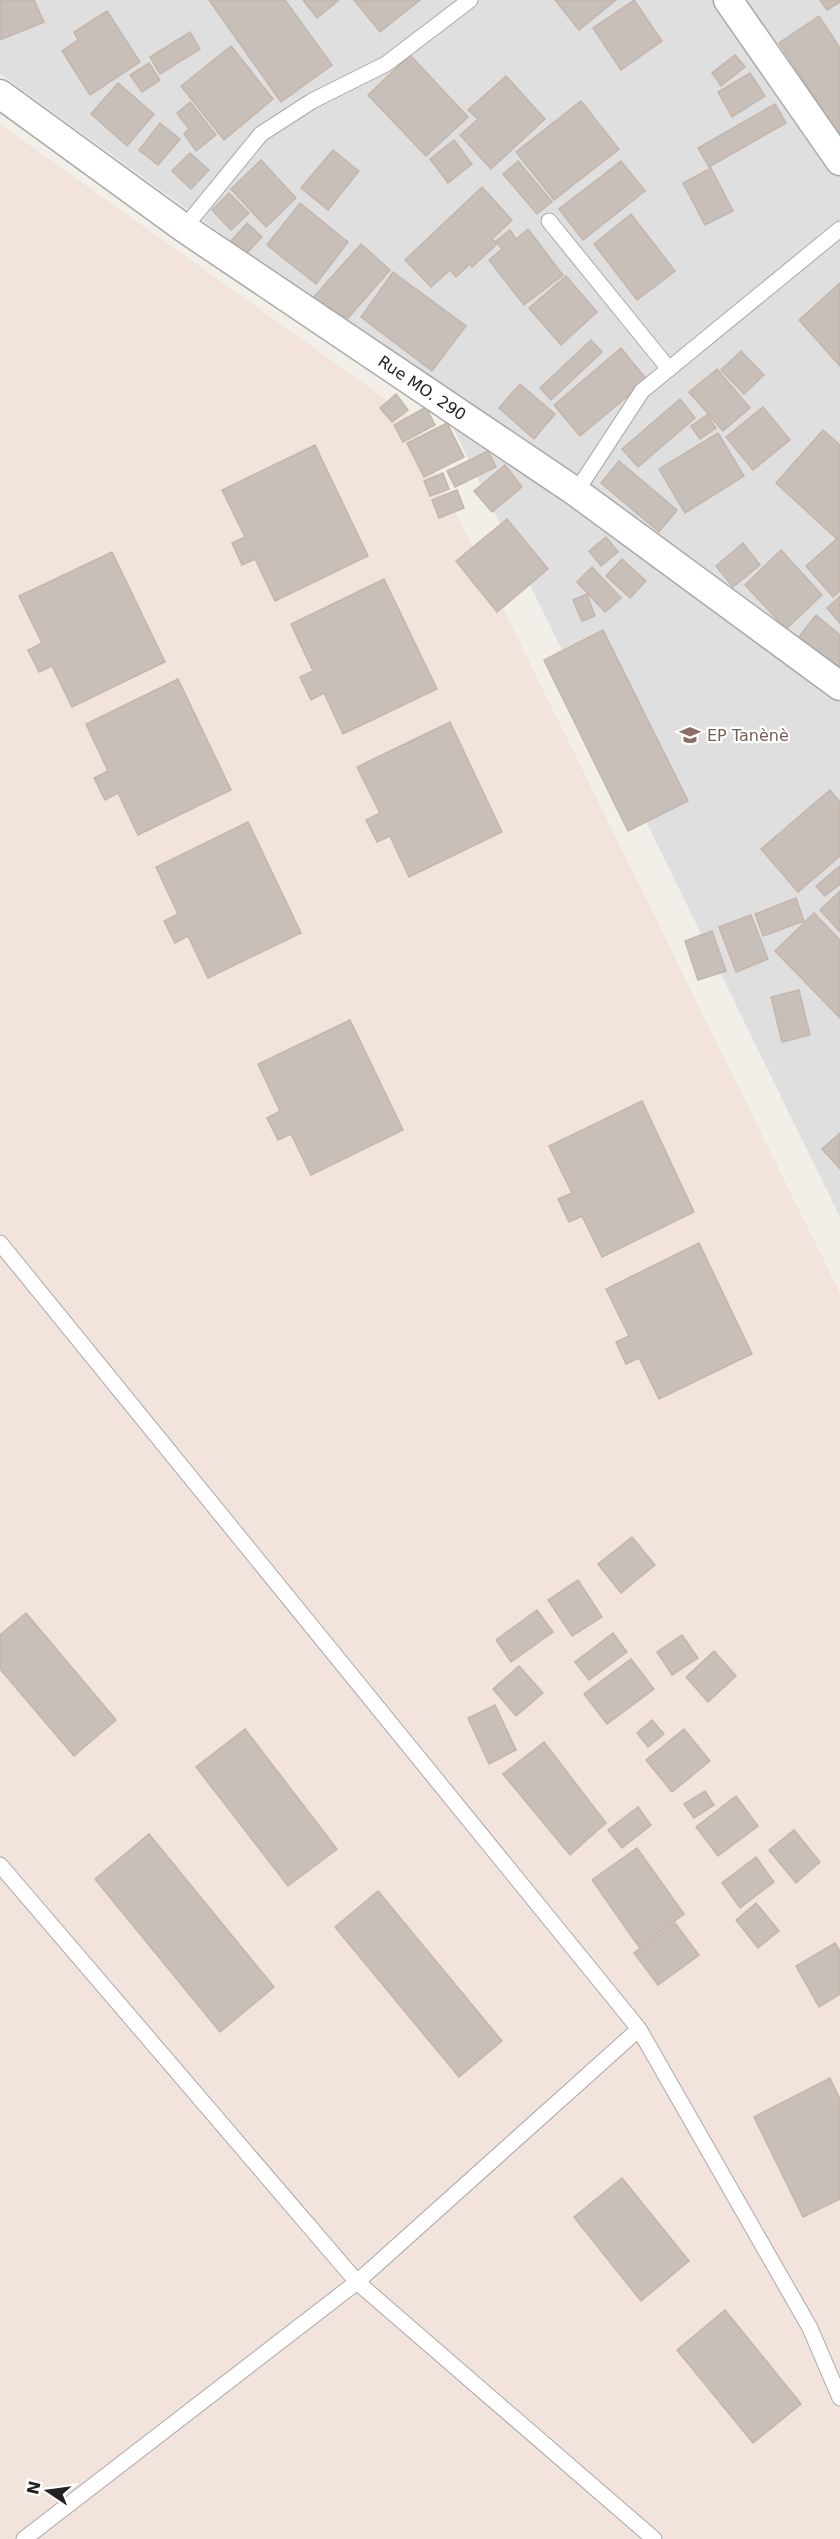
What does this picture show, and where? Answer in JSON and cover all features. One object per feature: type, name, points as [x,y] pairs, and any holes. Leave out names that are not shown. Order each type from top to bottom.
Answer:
[{"type":"street","points":[[728,0],[840,161]]},
{"type":"street","name":"Rue MO. 290","points":[[0,94],[184,228],[576,492],[840,686]]},
{"type":"lane","points":[[184,228],[261,134],[312,101],[386,64],[470,0]]},
{"type":"lane","points":[[549,221],[669,369]]},
{"type":"lane","points":[[576,492],[642,391],[840,229]]},
{"type":"lane","points":[[0,1243],[639,2029],[810,2328],[840,2398]]},
{"type":"lane","points":[[0,1864],[357,2282],[654,2539]]},
{"type":"lane","points":[[24,2539],[357,2282],[639,2029]]},
{"type":"shaded area","points":[[0,0],[840,0],[840,1217],[433,387],[0,74]]},
{"type":"shaded area","points":[[0,124],[408,415],[840,1293],[840,2539],[0,2539]]},
{"type":"building","points":[[0,0],[34,0],[44,22],[0,40]]},
{"type":"building","points":[[209,0],[285,0],[332,65],[281,102]]},
{"type":"building","points":[[303,0],[339,0],[317,18]]},
{"type":"building","points":[[354,0],[420,0],[380,32]]},
{"type":"building","points":[[555,0],[616,0],[579,30]]},
{"type":"building","points":[[634,0],[662,41],[621,70],[593,28]]},
{"type":"building","points":[[820,0],[840,0],[840,2],[827,10]]},
{"type":"building","points":[[107,11],[140,62],[90,95],[62,51],[78,40],[74,32]]},
{"type":"building","points":[[819,16],[840,48],[840,137],[779,43]]},
{"type":"building","points":[[190,32],[200,49],[160,74],[150,57]]},
{"type":"building","points":[[231,46],[273,99],[224,140],[181,86]]},
{"type":"building","points":[[410,55],[468,117],[426,156],[368,95]]},
{"type":"building","points":[[735,55],[745,67],[721,86],[712,73]]},
{"type":"building","points":[[149,63],[160,80],[142,92],[130,75]]},
{"type":"building","points":[[750,73],[765,96],[732,117],[718,92]]},
{"type":"building","points":[[506,76],[545,119],[491,169],[460,135],[478,119],[468,110]]},
{"type":"building","points":[[118,83],[154,114],[127,146],[91,114]]},
{"type":"building","points":[[581,101],[619,149],[554,200],[516,152]]},
{"type":"building","points":[[190,102],[216,135],[196,151],[184,134],[189,129],[177,113]]},
{"type":"building","points":[[775,104],[786,123],[709,167],[698,148]]},
{"type":"building","points":[[160,123],[180,139],[158,165],[139,150]]},
{"type":"building","points":[[454,140],[472,164],[448,183],[430,159]]},
{"type":"building","points":[[333,150],[359,171],[328,210],[301,188]]},
{"type":"building","points":[[190,153],[209,170],[191,189],[172,171]]},
{"type":"building","points":[[261,160],[296,198],[266,227],[231,189]]},
{"type":"building","points":[[518,161],[552,202],[537,214],[503,174]]},
{"type":"building","points":[[621,161],[645,191],[583,240],[559,209]]},
{"type":"building","points":[[711,168],[733,211],[705,225],[683,183]]},
{"type":"building","points":[[482,187],[512,220],[492,239],[497,244],[472,267],[470,264],[456,277],[450,270],[431,287],[405,260]]},
{"type":"building","points":[[229,193],[249,213],[231,230],[212,210]]},
{"type":"building","points":[[300,203],[348,242],[316,284],[267,245]]},
{"type":"building","points":[[631,214],[675,271],[637,300],[594,244]]},
{"type":"building","points":[[247,223],[262,237],[246,254],[231,241]]},
{"type":"building","points":[[528,229],[563,275],[524,305],[489,260],[502,249],[496,241],[510,230],[516,239]]},
{"type":"building","points":[[361,244],[390,270],[341,326],[312,299]]},
{"type":"building","points":[[393,272],[466,326],[432,371],[361,317]]},
{"type":"building","points":[[566,276],[597,312],[561,345],[529,308]]},
{"type":"building","points":[[840,283],[840,366],[799,320]]},
{"type":"building","points":[[591,340],[602,352],[551,400],[540,388]]},
{"type":"building","points":[[621,348],[647,380],[580,436],[554,405]]},
{"type":"building","points":[[741,351],[764,375],[744,394],[721,370]]},
{"type":"building","points":[[717,369],[750,408],[723,431],[689,392]]},
{"type":"building","points":[[520,384],[555,414],[534,439],[499,408]]},
{"type":"building","points":[[396,394],[408,410],[392,422],[380,408]]},
{"type":"building","points":[[680,399],[695,418],[638,467],[622,449]]},
{"type":"building","points":[[426,407],[435,425],[403,442],[394,425]]},
{"type":"building","points":[[763,407],[790,440],[753,470],[726,437]]},
{"type":"building","points":[[707,415],[716,428],[700,439],[691,426]]},
{"type":"building","points":[[447,423],[464,457],[424,477],[407,443]]},
{"type":"building","points":[[823,430],[840,445],[840,542],[776,483]]},
{"type":"building","points":[[718,433],[744,476],[685,513],[659,469]]},
{"type":"building","points":[[315,445],[368,556],[275,601],[255,559],[242,565],[232,543],[245,537],[222,490]]},
{"type":"building","points":[[488,451],[496,467],[455,487],[447,471]]},
{"type":"building","points":[[619,461],[677,510],[659,532],[601,483]]},
{"type":"building","points":[[505,465],[522,487],[492,512],[474,491]]},
{"type":"building","points":[[443,473],[449,489],[430,496],[424,481]]},
{"type":"building","points":[[457,490],[464,508],[439,518],[432,500]]},
{"type":"building","points":[[507,519],[548,569],[497,612],[456,561]]},
{"type":"building","points":[[840,536],[840,591],[833,597],[806,566]]},
{"type":"building","points":[[606,537],[618,552],[601,566],[589,551]]},
{"type":"building","points":[[743,543],[760,565],[733,587],[716,566]]},
{"type":"building","points":[[781,550],[822,595],[786,629],[745,585]]},
{"type":"building","points":[[112,552],[165,662],[72,707],[52,666],[39,672],[28,650],[42,643],[19,596]]},
{"type":"building","points":[[622,559],[646,581],[630,598],[606,576]]},
{"type":"building","points":[[592,567],[621,598],[605,612],[577,582]]},
{"type":"building","points":[[384,579],[437,689],[343,734],[324,693],[311,700],[300,677],[313,671],[291,624]]},
{"type":"building","points":[[587,594],[595,616],[582,621],[573,600]]},
{"type":"building","points":[[840,596],[840,623],[827,608]]},
{"type":"building","points":[[816,615],[840,635],[840,673],[798,638]]},
{"type":"building","points":[[603,630],[688,801],[628,831],[544,660]]},
{"type":"building","points":[[178,679],[231,790],[138,835],[118,793],[105,800],[94,778],[108,771],[86,724]]},
{"type":"building","points":[[450,722],[502,832],[409,877],[390,836],[377,842],[366,820],[380,813],[357,767]]},
{"type":"building","points":[[830,790],[840,802],[840,856],[798,892],[761,849]]},
{"type":"building","points":[[248,822],[301,933],[208,978],[188,936],[175,943],[164,921],[178,914],[156,867]]},
{"type":"building","points":[[840,866],[840,884],[825,896],[816,886]]},
{"type":"building","points":[[840,891],[840,932],[820,910]]},
{"type":"building","points":[[796,898],[804,921],[763,936],[755,914]]},
{"type":"building","points":[[814,913],[840,940],[840,1018],[775,951]]},
{"type":"building","points":[[751,915],[768,959],[736,972],[719,927]]},
{"type":"building","points":[[712,931],[726,971],[698,980],[685,941]]},
{"type":"building","points":[[799,990],[810,1035],[782,1042],[771,997]]},
{"type":"building","points":[[350,1020],[403,1130],[311,1175],[291,1134],[278,1140],[267,1118],[280,1111],[258,1064]]},
{"type":"building","points":[[642,1101],[694,1212],[602,1257],[582,1216],[569,1222],[558,1199],[572,1193],[549,1146]]},
{"type":"building","points":[[840,1133],[840,1169],[822,1149]]},
{"type":"building","points":[[699,1243],[752,1354],[659,1399],[639,1358],[626,1364],[616,1342],[629,1336],[606,1289]]},
{"type":"building","points":[[632,1537],[655,1565],[621,1593],[598,1564]]},
{"type":"building","points":[[578,1580],[602,1617],[572,1636],[548,1600]]},
{"type":"building","points":[[537,1610],[553,1632],[511,1662],[496,1640]]},
{"type":"building","points":[[26,1613],[116,1720],[74,1756],[0,1669],[0,1635]]},
{"type":"building","points":[[613,1633],[627,1652],[589,1680],[575,1662]]},
{"type":"building","points":[[682,1635],[698,1658],[672,1675],[657,1652]]},
{"type":"building","points":[[714,1651],[736,1676],[708,1702],[686,1677]]},
{"type":"building","points":[[631,1659],[654,1689],[607,1724],[584,1694]]},
{"type":"building","points":[[519,1666],[543,1693],[516,1716],[493,1689]]},
{"type":"building","points":[[495,1705],[516,1750],[489,1764],[468,1718]]},
{"type":"building","points":[[652,1720],[664,1734],[648,1747],[637,1733]]},
{"type":"building","points":[[245,1729],[337,1849],[288,1886],[196,1767]]},
{"type":"building","points":[[684,1729],[710,1761],[672,1792],[646,1760]]},
{"type":"building","points":[[544,1742],[606,1823],[570,1855],[503,1774]]},
{"type":"building","points":[[705,1791],[714,1805],[694,1818],[684,1804]]},
{"type":"building","points":[[736,1796],[758,1826],[718,1856],[696,1827]]},
{"type":"building","points":[[638,1807],[651,1825],[622,1848],[608,1830]]},
{"type":"building","points":[[794,1830],[820,1862],[796,1883],[769,1850]]},
{"type":"building","points":[[149,1834],[274,1987],[220,2032],[95,1879]]},
{"type":"building","points":[[637,1848],[684,1914],[639,1947],[592,1880]]},
{"type":"building","points":[[756,1857],[774,1882],[740,1908],[722,1883]]},
{"type":"building","points":[[378,1891],[502,2041],[459,2077],[335,1927]]},
{"type":"building","points":[[756,1903],[779,1931],[758,1948],[736,1920]]},
{"type":"building","points":[[675,1923],[699,1955],[658,1985],[634,1953]]},
{"type":"building","points":[[835,1943],[840,1951],[840,1994],[819,2007],[796,1966]]},
{"type":"building","points":[[830,2078],[840,2099],[840,2199],[803,2217],[754,2117]]},
{"type":"building","points":[[622,2178],[689,2261],[641,2301],[574,2217]]},
{"type":"building","points":[[725,2310],[801,2404],[753,2443],[677,2350]]},
{"type":"place","name":"EP Tanènè","points":[[690,735]]}]
